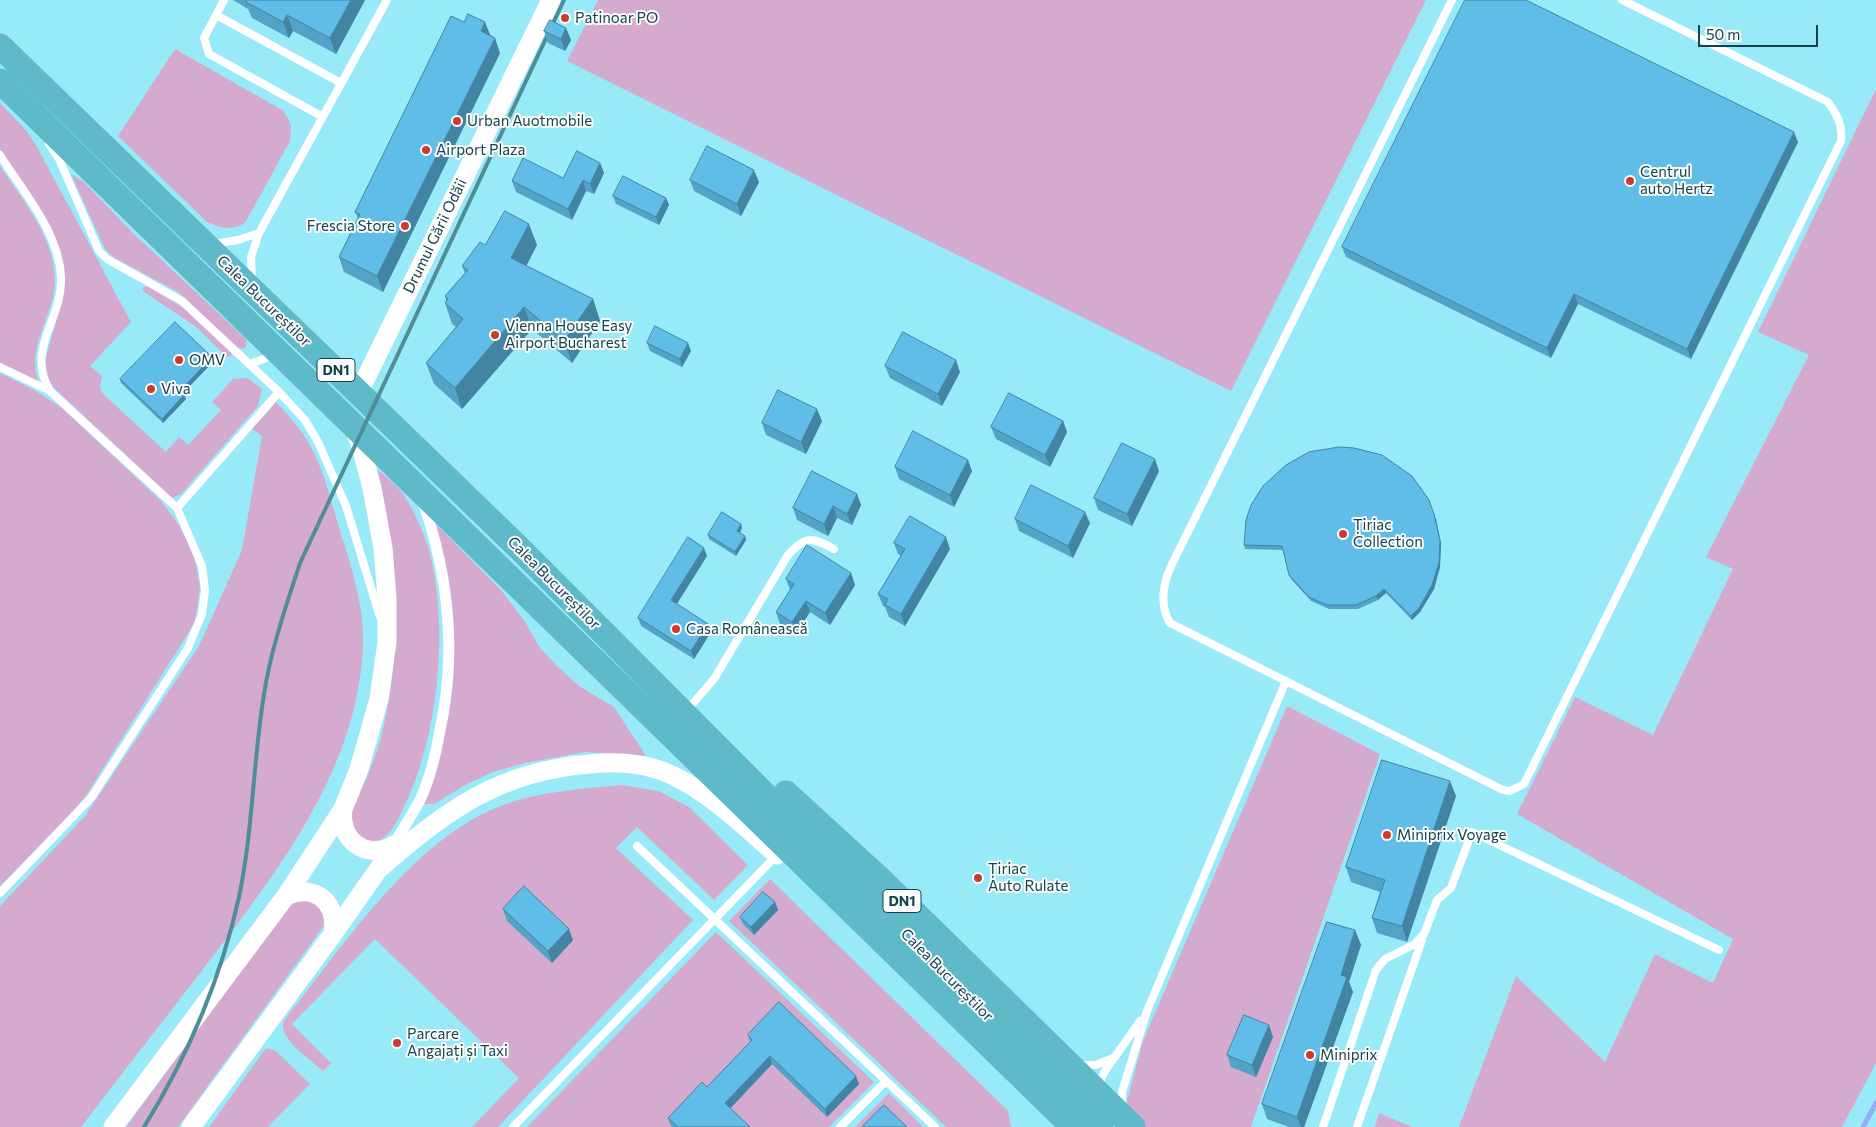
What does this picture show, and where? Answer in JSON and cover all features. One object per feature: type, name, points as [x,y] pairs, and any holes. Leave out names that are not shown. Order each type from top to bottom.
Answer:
[{"type":"highway","name":"Calea Bucureștilor","points":[[0,46],[678,703],[859,903],[1072,1127]]},
{"type":"highway","name":"Calea Bucureștilor","points":[[0,81],[281,352],[652,715],[859,903],[1096,1105]]},
{"type":"highway","name":"DN1","points":[[678,703],[701,717],[848,848],[1068,1063],[1096,1105],[1128,1122]]},
{"type":"highway","name":"DN1","points":[[652,715],[672,748],[1051,1127]]},
{"type":"street","name":"Drumul Gării Odăii","points":[[359,392],[552,0]]},
{"type":"street","points":[[113,1127],[286,896],[343,809],[359,769],[379,699],[387,642],[387,597],[383,548],[367,464],[349,419]]},
{"type":"street","points":[[190,1127],[380,868],[420,799],[436,751],[445,706],[450,659],[449,615],[443,573],[433,530],[417,486]]},
{"type":"street","points":[[343,809],[342,822],[345,832],[358,846],[376,851],[384,850],[423,821],[513,778],[559,766],[604,762],[645,766],[670,774],[713,801],[777,855]]},
{"type":"street","points":[[380,868],[427,827],[468,801]]},
{"type":"street","points":[[286,896],[302,891],[321,897],[329,904],[333,914],[333,934]]},
{"type":"lane","points":[[224,0],[204,38],[208,54],[323,117]]},
{"type":"lane","points":[[254,292],[250,270],[253,248],[259,233],[387,0]]},
{"type":"lane","points":[[1452,0],[1166,578],[1163,598],[1165,615],[1170,623],[1503,790],[1510,791],[1524,784],[1842,141],[1838,116],[1828,102],[1622,0]]},
{"type":"lane","points":[[216,15],[341,83]]},
{"type":"lane","points":[[26,106],[59,159],[99,251],[107,259],[182,301],[279,392],[313,432],[346,506],[366,565],[387,642]]},
{"type":"lane","points":[[0,155],[50,233],[56,252],[61,277],[59,296],[40,362],[42,376],[50,391]]},
{"type":"lane","points":[[206,245],[238,240],[259,233]]},
{"type":"lane","points":[[250,364],[281,352]]},
{"type":"lane","points":[[0,367],[50,391],[177,508],[202,566],[205,590],[202,614],[188,648],[91,798],[0,893]]},
{"type":"lane","points":[[177,508],[279,392]]},
{"type":"lane","points":[[678,703],[714,680],[788,555],[797,545],[807,539],[817,540],[834,549]]},
{"type":"lane","points":[[1128,1122],[1122,1092],[1146,1011],[1286,681]]},
{"type":"lane","points":[[1357,1127],[1437,900],[1451,888],[1472,832],[1719,950]]},
{"type":"lane","points":[[638,846],[935,1127]]},
{"type":"lane","points":[[513,1127],[777,855]]},
{"type":"lane","points":[[1323,1127],[1376,970],[1385,959],[1415,944],[1424,934]]},
{"type":"lane","points":[[1095,1127],[1096,1105],[1114,1058],[1126,1044],[1146,1011]]},
{"type":"lane","points":[[1068,1063],[1087,1066],[1114,1058]]},
{"type":"lane","points":[[840,1127],[886,1080]]},
{"type":"shaded area","points":[[598,0],[1426,0],[1231,391],[567,61]]},
{"type":"shaded area","points":[[175,49],[284,111],[291,125],[290,141],[245,223],[240,226],[226,228],[207,222],[118,136]]},
{"type":"shaded area","points":[[1876,89],[1876,1063],[1842,1127],[1459,1127],[1516,976],[1605,1062],[1655,954],[1713,983],[1733,939],[1517,814],[1575,697],[1653,735],[1733,569],[1706,557],[1809,355],[1758,332]]},
{"type":"shaded area","points":[[0,103],[25,129],[36,145],[131,322],[90,366],[102,376],[100,387],[102,393],[166,452],[179,437],[188,445],[221,410],[212,402],[233,379],[248,378],[262,389],[258,406],[181,494],[172,498],[54,388],[45,374],[45,362],[61,303],[65,269],[53,231],[0,149]]},
{"type":"shaded area","points":[[0,166],[36,220],[50,250],[54,266],[55,282],[53,295],[35,357],[39,382],[0,363]]},
{"type":"shaded area","points":[[71,174],[84,182],[136,236],[246,339],[246,347],[243,349],[237,347],[178,292],[113,257],[105,249]]},
{"type":"shaded area","points":[[147,286],[187,310],[232,352],[231,356],[227,357],[195,326],[144,292],[142,288]]},
{"type":"shaded area","points":[[0,373],[34,390],[62,408],[161,501],[179,525],[194,555],[200,587],[195,622],[87,794],[71,814],[0,886]]},
{"type":"shaded area","points":[[276,402],[308,441],[320,466],[357,589],[362,619],[363,649],[357,695],[345,739],[328,781],[307,821],[282,861],[229,936],[81,1127],[0,1127],[0,906],[85,816],[199,646],[242,550],[262,436],[252,429]]},
{"type":"shaded area","points":[[377,469],[395,484],[404,495],[426,541],[435,577],[439,645],[433,715],[415,780],[393,828],[382,839],[373,842],[356,839],[349,817],[377,752],[390,697],[394,665],[395,599],[393,566],[384,501]]},
{"type":"shaded area","points":[[434,522],[501,590],[523,619],[540,648],[556,665],[579,686],[614,707],[646,756],[585,752],[525,763],[493,772],[467,784],[434,804],[424,804],[422,801],[446,725],[454,659],[453,625]]},
{"type":"shaded area","points":[[1287,706],[1380,754],[1251,1127],[1142,1127],[1132,1118],[1127,1101],[1143,1041]]},
{"type":"shaded area","points":[[622,785],[658,791],[689,807],[748,865],[714,900],[637,827],[616,848],[693,920],[498,1127],[472,1127],[519,1078],[375,939],[292,1024],[331,1063],[323,1071],[291,1043],[283,1029],[283,1022],[355,929],[410,868],[440,841],[472,820],[506,804],[534,796],[563,791]]},
{"type":"shaded area","points":[[770,879],[1008,1111],[1011,1127],[946,1127],[729,921]]},
{"type":"shaded area","points":[[305,900],[320,907],[326,916],[323,927],[178,1127],[126,1127],[281,915],[295,902]]},
{"type":"shaded area","points":[[716,932],[874,1082],[829,1127],[527,1127]]},
{"type":"shaded area","points":[[266,1048],[276,1051],[310,1084],[268,1127],[209,1127]]},
{"type":"shaded area","points":[[889,1093],[923,1127],[855,1127]]},
{"type":"shaded area","points":[[1379,1113],[1412,1127],[1375,1127]]},
{"type":"building","points":[[247,0],[351,0],[330,38],[287,15],[283,22],[246,2]]},
{"type":"building","points":[[1465,0],[1526,0],[1794,132],[1687,349],[1574,294],[1547,348],[1342,247]]},
{"type":"building","name":"Airport Plaza","points":[[468,14],[485,22],[481,31],[495,38],[377,276],[339,257],[360,214],[355,212],[451,16],[464,22]]},
{"type":"building","points":[[550,20],[566,28],[561,39],[544,31]]},
{"type":"building","points":[[707,146],[754,170],[737,204],[690,180]]},
{"type":"building","points":[[577,151],[600,163],[590,184],[583,180],[568,209],[512,181],[523,158],[563,178]]},
{"type":"building","points":[[623,176],[666,198],[656,217],[613,196]]},
{"type":"building","points":[[505,211],[529,224],[511,258],[593,299],[564,341],[524,307],[455,388],[426,363],[463,319],[445,303],[448,299],[445,296],[468,270],[462,266],[480,242],[485,245]]},
{"type":"building","points":[[175,322],[212,357],[180,391],[184,395],[162,419],[120,379]]},
{"type":"building","points":[[655,326],[688,343],[680,359],[647,343]]},
{"type":"building","points":[[903,332],[956,360],[938,394],[885,366]]},
{"type":"building","points":[[778,390],[817,409],[801,442],[762,423]]},
{"type":"building","points":[[1009,393],[1063,421],[1045,455],[991,427]]},
{"type":"building","points":[[913,431],[968,460],[950,495],[895,467]]},
{"type":"building","points":[[1122,443],[1155,459],[1127,514],[1094,498]]},
{"type":"building","name":"Țiriac Collection","points":[[1340,447],[1354,448],[1382,455],[1412,476],[1429,500],[1440,540],[1439,563],[1432,585],[1419,608],[1411,616],[1384,589],[1376,596],[1356,605],[1327,605],[1309,597],[1289,575],[1282,546],[1244,545],[1246,520],[1251,505],[1263,486],[1286,465],[1309,452]]},
{"type":"building","points":[[812,471],[857,494],[847,514],[833,506],[824,524],[793,508]]},
{"type":"building","points":[[1031,485],[1085,512],[1068,546],[1015,519]]},
{"type":"building","points":[[722,512],[741,524],[737,531],[745,536],[735,552],[708,535]]},
{"type":"building","points":[[910,516],[946,537],[901,614],[885,605],[888,599],[878,594],[905,549],[894,543]]},
{"type":"building","points":[[688,537],[704,548],[671,600],[708,624],[691,651],[638,618]]},
{"type":"building","points":[[807,545],[851,573],[825,613],[806,601],[792,622],[776,612],[794,584],[786,579]]},
{"type":"building","points":[[1382,760],[1450,781],[1402,926],[1372,918],[1385,880],[1346,867]]},
{"type":"building","points":[[524,886],[569,929],[548,951],[503,909]]},
{"type":"building","points":[[763,892],[775,902],[751,927],[740,917]]},
{"type":"building","points":[[1327,922],[1355,930],[1341,975],[1347,977],[1297,1117],[1262,1104]]},
{"type":"building","points":[[779,1002],[856,1076],[825,1109],[770,1056],[725,1103],[750,1127],[678,1127],[668,1118],[702,1082],[707,1087],[752,1040],[748,1035]]},
{"type":"building","points":[[1244,1015],[1269,1025],[1252,1065],[1227,1055]]},
{"type":"building","points":[[884,1105],[907,1127],[862,1127]]},
{"type":"waterway","points":[[1863,1127],[1876,1103]]},
{"type":"railway","points":[[144,1127],[189,1044],[213,987],[232,927],[244,872],[260,719],[267,677],[279,628],[300,563],[564,0]]},
{"type":"place","name":"Patinoar PO","points":[[565,18]]},
{"type":"place","name":"Urban Auotmobile","points":[[457,121]]},
{"type":"place","name":"Airport Plaza","points":[[426,150]]},
{"type":"place","name":"Centrul auto Hertz","points":[[1630,181]]},
{"type":"place","name":"Frescia Store","points":[[405,226]]},
{"type":"place","name":"Vienna House Easy Airport Bucharest","points":[[495,335]]},
{"type":"place","name":"OMV","points":[[179,360]]},
{"type":"place","name":"Viva","points":[[151,389]]},
{"type":"place","name":"Țiriac Collection","points":[[1343,534]]},
{"type":"place","name":"Casa Românească","points":[[676,629]]},
{"type":"place","name":"Miniprix Voyage","points":[[1387,835]]},
{"type":"place","name":"Țiriac Auto Rulate","points":[[978,878]]},
{"type":"place","name":"Parcare Angajați și Taxi","points":[[397,1043]]},
{"type":"place","name":"Miniprix","points":[[1310,1055]]}]
